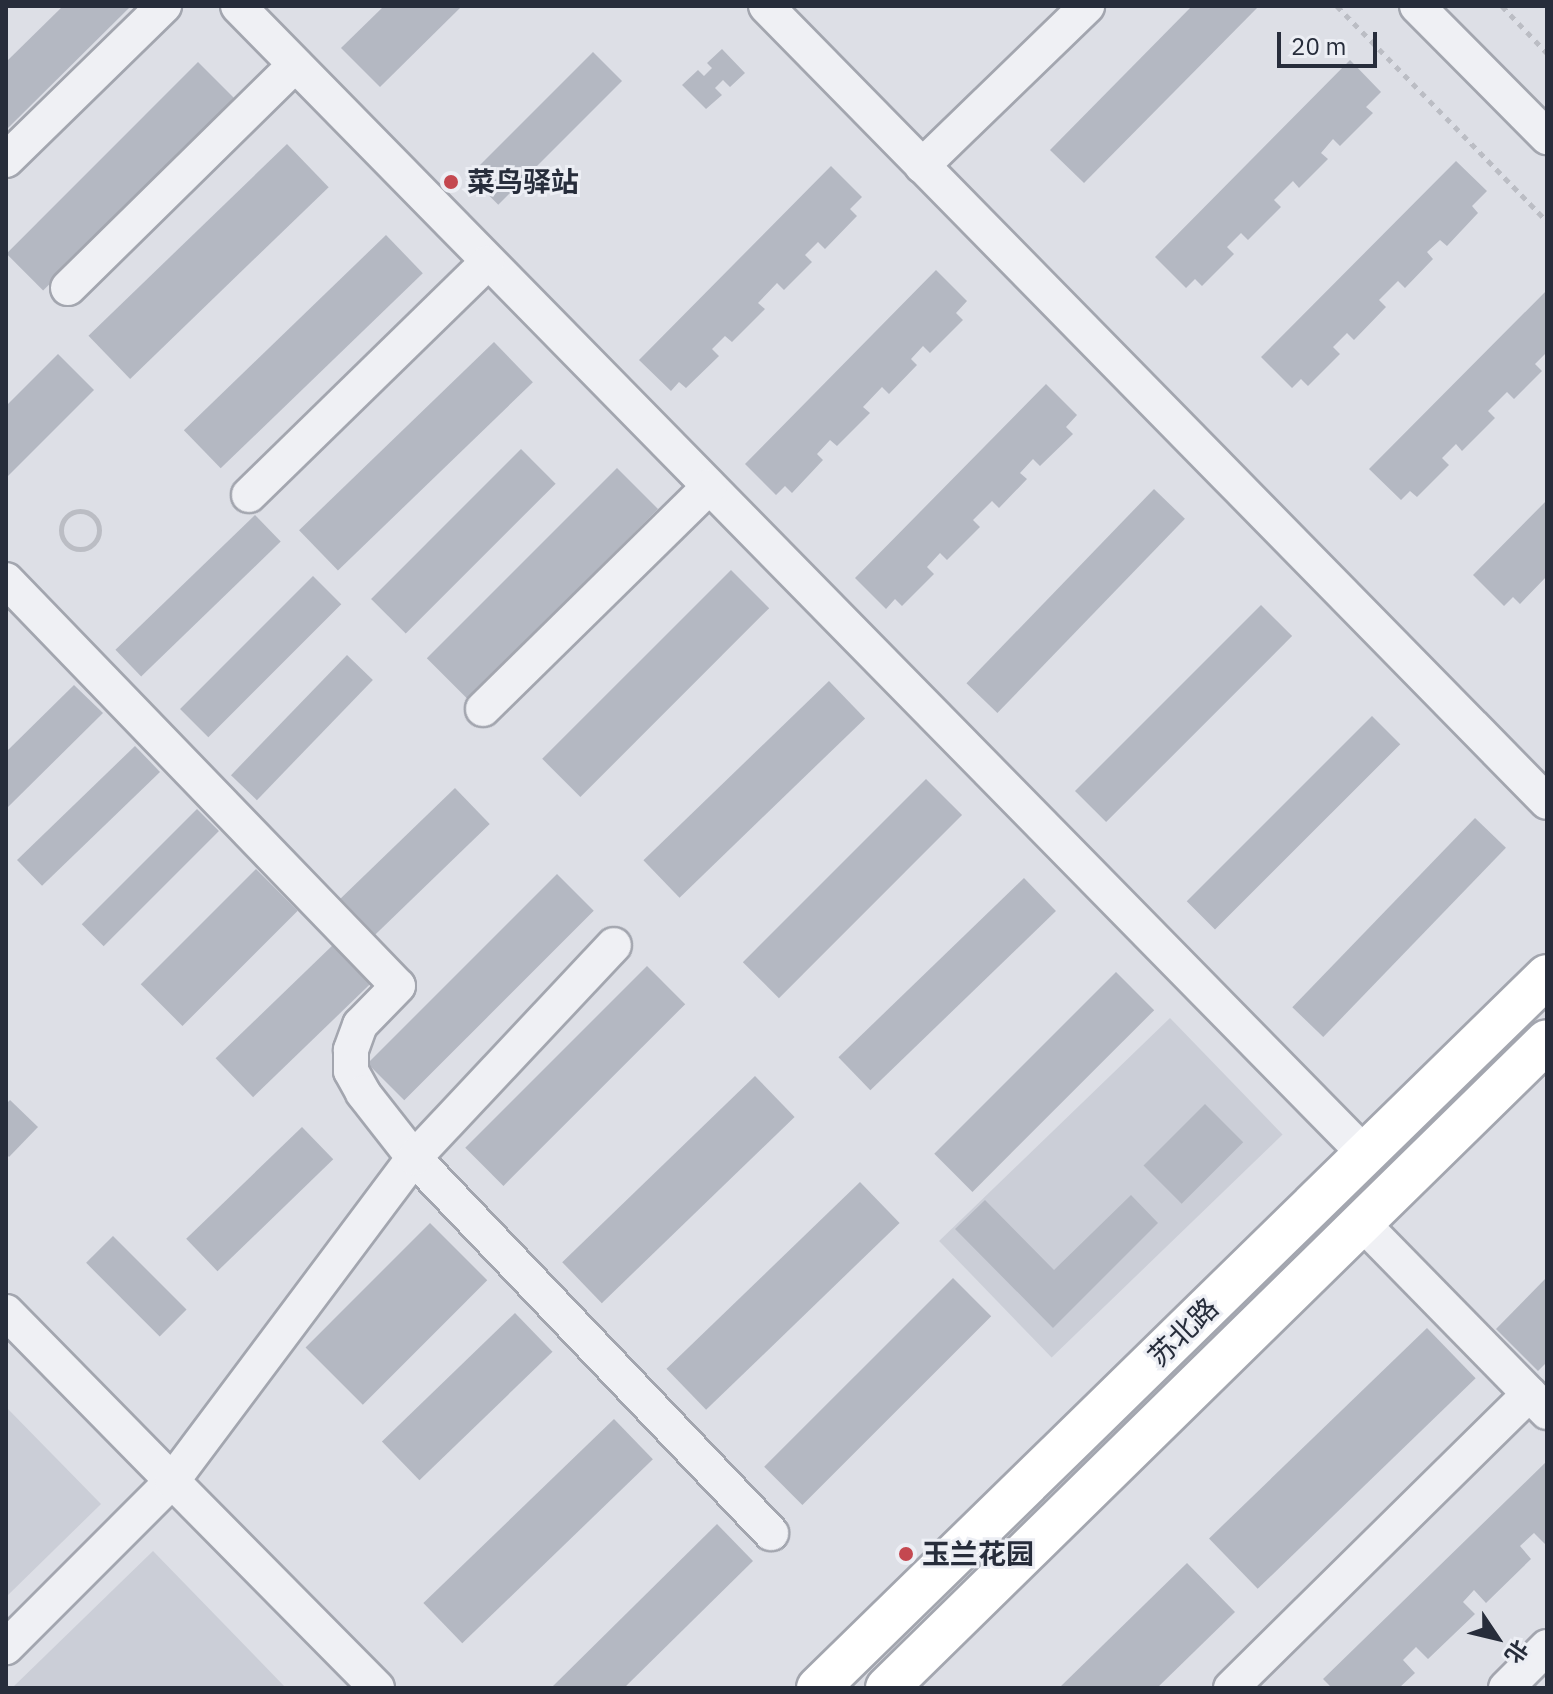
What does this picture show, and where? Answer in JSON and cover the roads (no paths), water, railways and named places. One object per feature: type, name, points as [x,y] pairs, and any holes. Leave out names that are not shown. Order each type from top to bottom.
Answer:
[{"type":"main road","name":"苏北路","points":[[818,1688],[1547,976]]},
{"type":"main road","name":"苏北路","points":[[887,1688],[1547,1041]]},
{"type":"street","points":[[6,160],[164,6]]},
{"type":"street","points":[[238,6],[1365,1154]]},
{"type":"street","points":[[766,6],[1547,802]]},
{"type":"street","points":[[922,166],[1087,6]]},
{"type":"street","points":[[1417,6],[1547,137]]},
{"type":"street","points":[[68,288],[295,65]]},
{"type":"street","points":[[249,495],[487,263]]},
{"type":"street","points":[[483,709],[709,487]]},
{"type":"street","points":[[6,580],[398,986],[360,1025],[351,1050],[351,1071],[363,1093],[414,1158],[771,1533]]},
{"type":"street","points":[[6,1647],[172,1481],[414,1158],[614,945]]},
{"type":"street","points":[[1248,1682],[1538,1403],[1361,1222]]},
{"type":"street","points":[[6,1312],[377,1688]]},
{"type":"street","points":[[1506,1688],[1547,1647]]},
{"type":"place","name":"菜鸟驿站","points":[[451,182]]},
{"type":"place","name":"玉兰花园","points":[[906,1554]]}]
